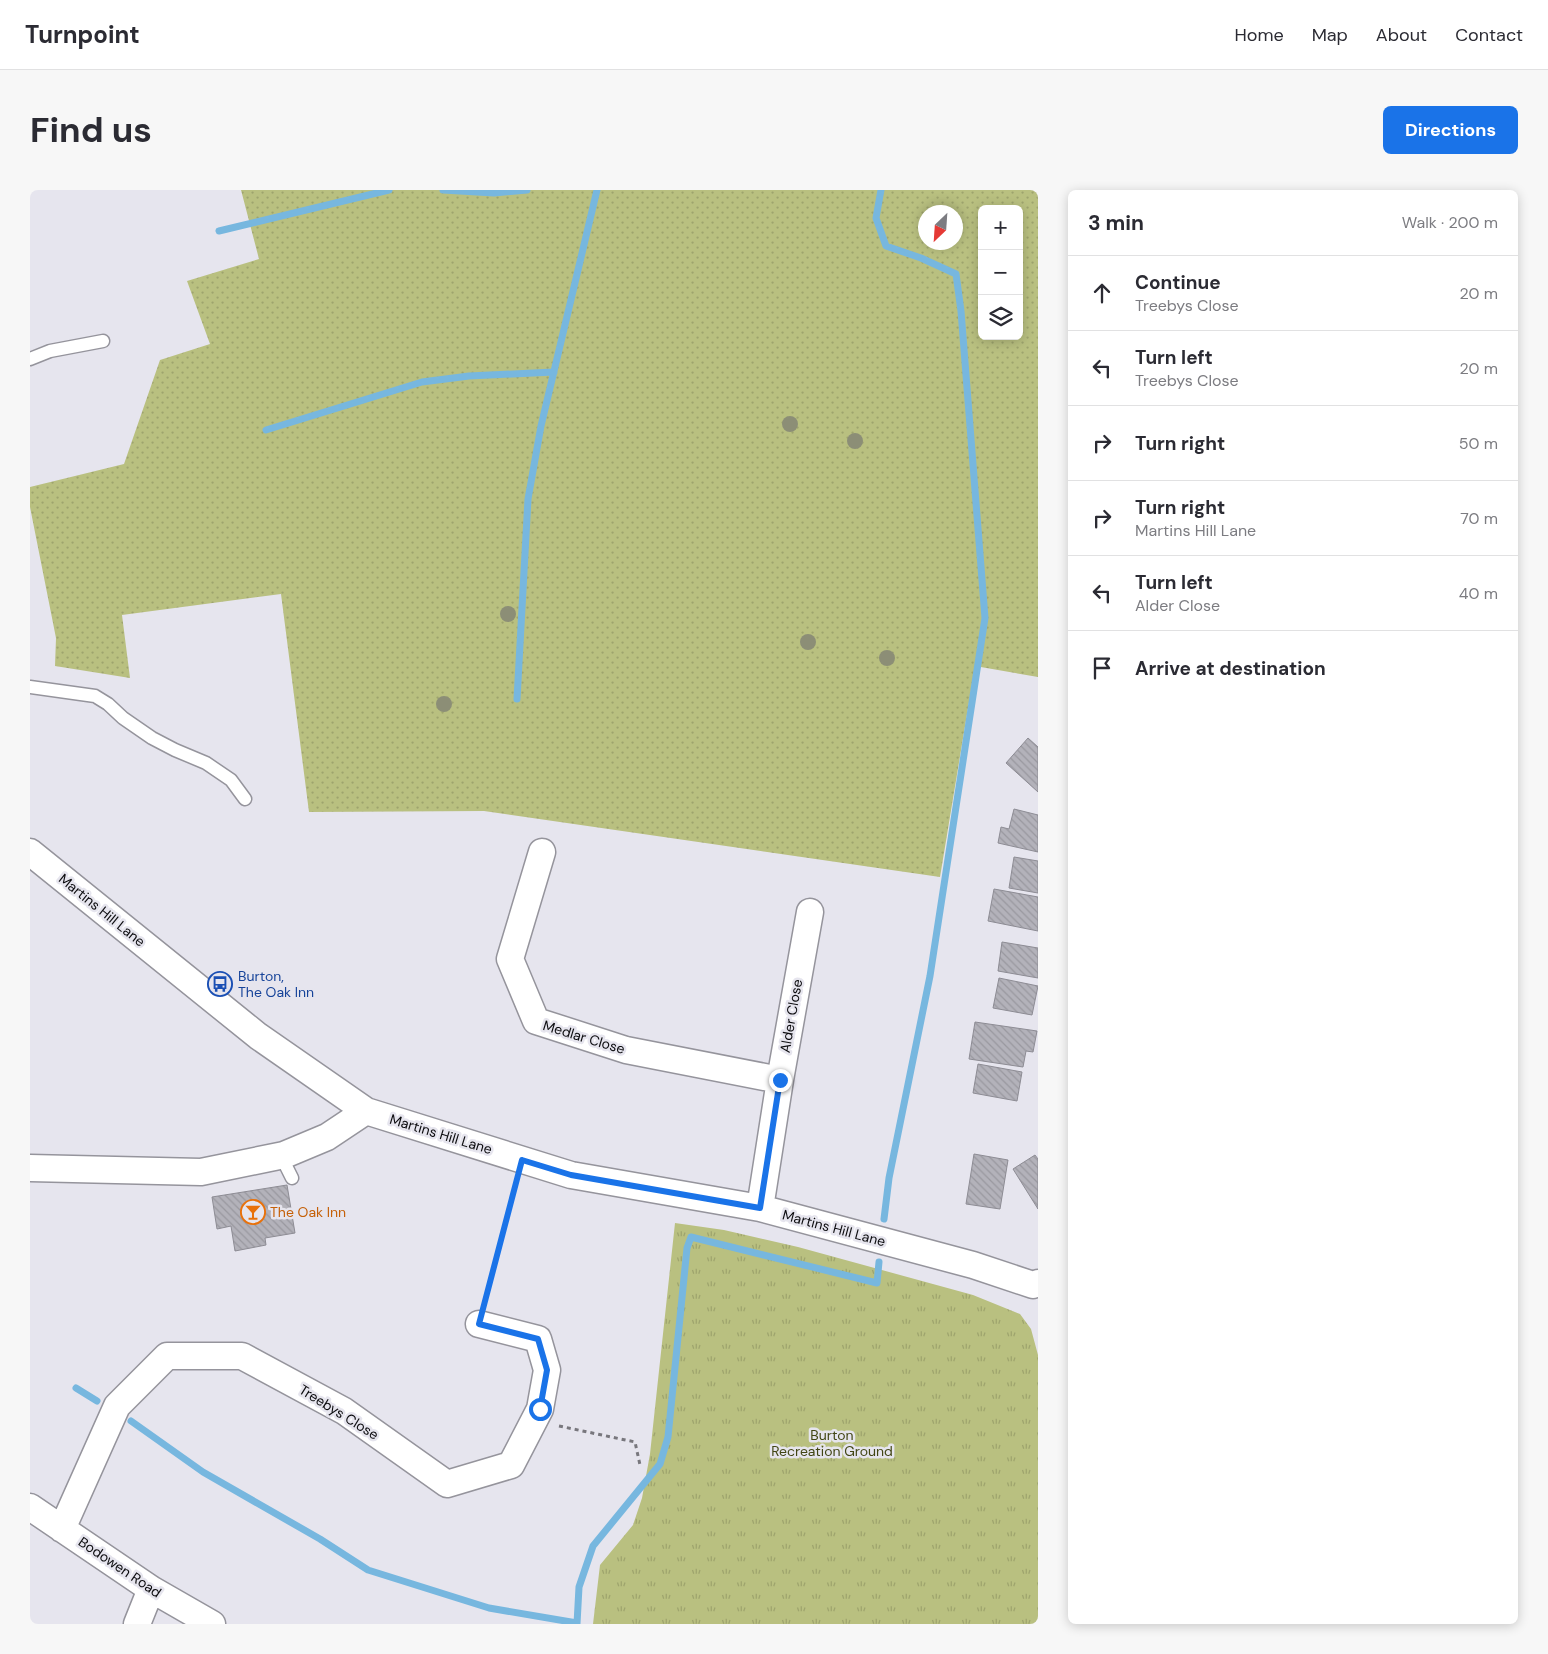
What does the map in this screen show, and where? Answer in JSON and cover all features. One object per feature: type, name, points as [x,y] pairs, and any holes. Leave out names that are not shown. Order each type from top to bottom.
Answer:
[{"type":"street","name":"Martins Hill Lane","points":[[30,852],[258,1036],[366,1111],[571,1175],[760,1208],[973,1265],[1036,1290]]},
{"type":"street","name":"Medlar Close","points":[[542,852],[510,959],[536,1022],[626,1050],[780,1080]]},
{"type":"street","name":"Alder Close","points":[[760,1208],[780,1080],[810,912]]},
{"type":"street","points":[[30,1168],[201,1172],[288,1166],[366,1111]]},
{"type":"street","name":"Treebys Close","points":[[62,1529],[116,1406],[167,1356],[242,1356],[344,1411],[448,1484],[511,1465],[540,1409],[547,1370],[538,1339],[479,1324]]},
{"type":"street","name":"Bodowen Road","points":[[30,1507],[151,1589],[212,1624]]},
{"type":"street","points":[[137,1624],[151,1589]]},
{"type":"lane","points":[[30,359],[50,351],[103,341]]},
{"type":"lane","points":[[30,687],[95,696],[152,738],[206,764],[231,780],[245,800]]},
{"type":"path","points":[[479,1324],[522,1160]]},
{"type":"path","points":[[534,1421],[635,1442],[640,1465]]},
{"type":"green space","points":[[241,190],[1038,190],[1038,677],[975,666],[940,877],[484,811],[309,812],[281,594],[122,615],[130,678],[55,666],[56,638],[30,507],[30,487],[124,464],[160,360],[210,344],[187,281],[259,259]]},
{"type":"green space","name":"Burton Recreation Ground","points":[[675,1223],[724,1230],[798,1247],[973,1295],[1020,1314],[1031,1329],[1038,1355],[1038,1624],[593,1624],[600,1565],[633,1525],[642,1498],[650,1454]]},
{"type":"building","points":[[1028,738],[1038,747],[1038,792],[1006,763]]},
{"type":"building","points":[[1014,809],[1038,815],[1038,852],[998,843],[1001,827],[1009,829]]},
{"type":"building","points":[[1014,857],[1038,861],[1038,893],[1009,888]]},
{"type":"building","points":[[994,889],[1038,897],[1038,931],[988,921]]},
{"type":"building","points":[[1002,942],[1038,948],[1038,978],[998,971]]},
{"type":"building","points":[[999,978],[1038,986],[1032,1015],[993,1008]]},
{"type":"building","points":[[975,1022],[1037,1031],[1033,1052],[1026,1051],[1023,1067],[969,1059]]},
{"type":"building","points":[[978,1064],[1022,1072],[1017,1101],[973,1093]]},
{"type":"building","points":[[974,1154],[1008,1160],[1000,1209],[966,1204]]},
{"type":"building","points":[[1035,1155],[1038,1159],[1038,1209],[1013,1169]]},
{"type":"building","name":"The Oak Inn","points":[[287,1185],[295,1233],[265,1238],[266,1245],[235,1251],[231,1226],[217,1229],[212,1197]]},
{"type":"waterway","points":[[219,231],[389,190]]},
{"type":"waterway","points":[[443,190],[494,193],[527,190]]},
{"type":"waterway","points":[[517,699],[528,499],[541,426],[597,190]]},
{"type":"waterway","points":[[881,190],[876,218],[886,246],[921,258],[956,274],[961,311],[985,618],[930,976],[889,1178],[884,1219]]},
{"type":"waterway","points":[[266,430],[422,382],[469,376],[554,372]]},
{"type":"waterway","points":[[577,1624],[579,1587],[593,1546],[660,1464],[668,1437],[687,1248],[691,1237],[877,1283],[879,1262]]},
{"type":"waterway","points":[[76,1388],[97,1401]]},
{"type":"waterway","points":[[131,1421],[203,1472],[320,1539],[368,1570],[489,1608],[577,1623]]},
{"type":"place","name":"Burton, The Oak Inn","points":[[220,984]]},
{"type":"place","name":"The Oak Inn","points":[[253,1212]]},
{"type":"route","points":[[540,1409],[547,1370],[538,1339],[479,1324],[522,1160],[571,1175],[760,1208],[780,1080]]}]
